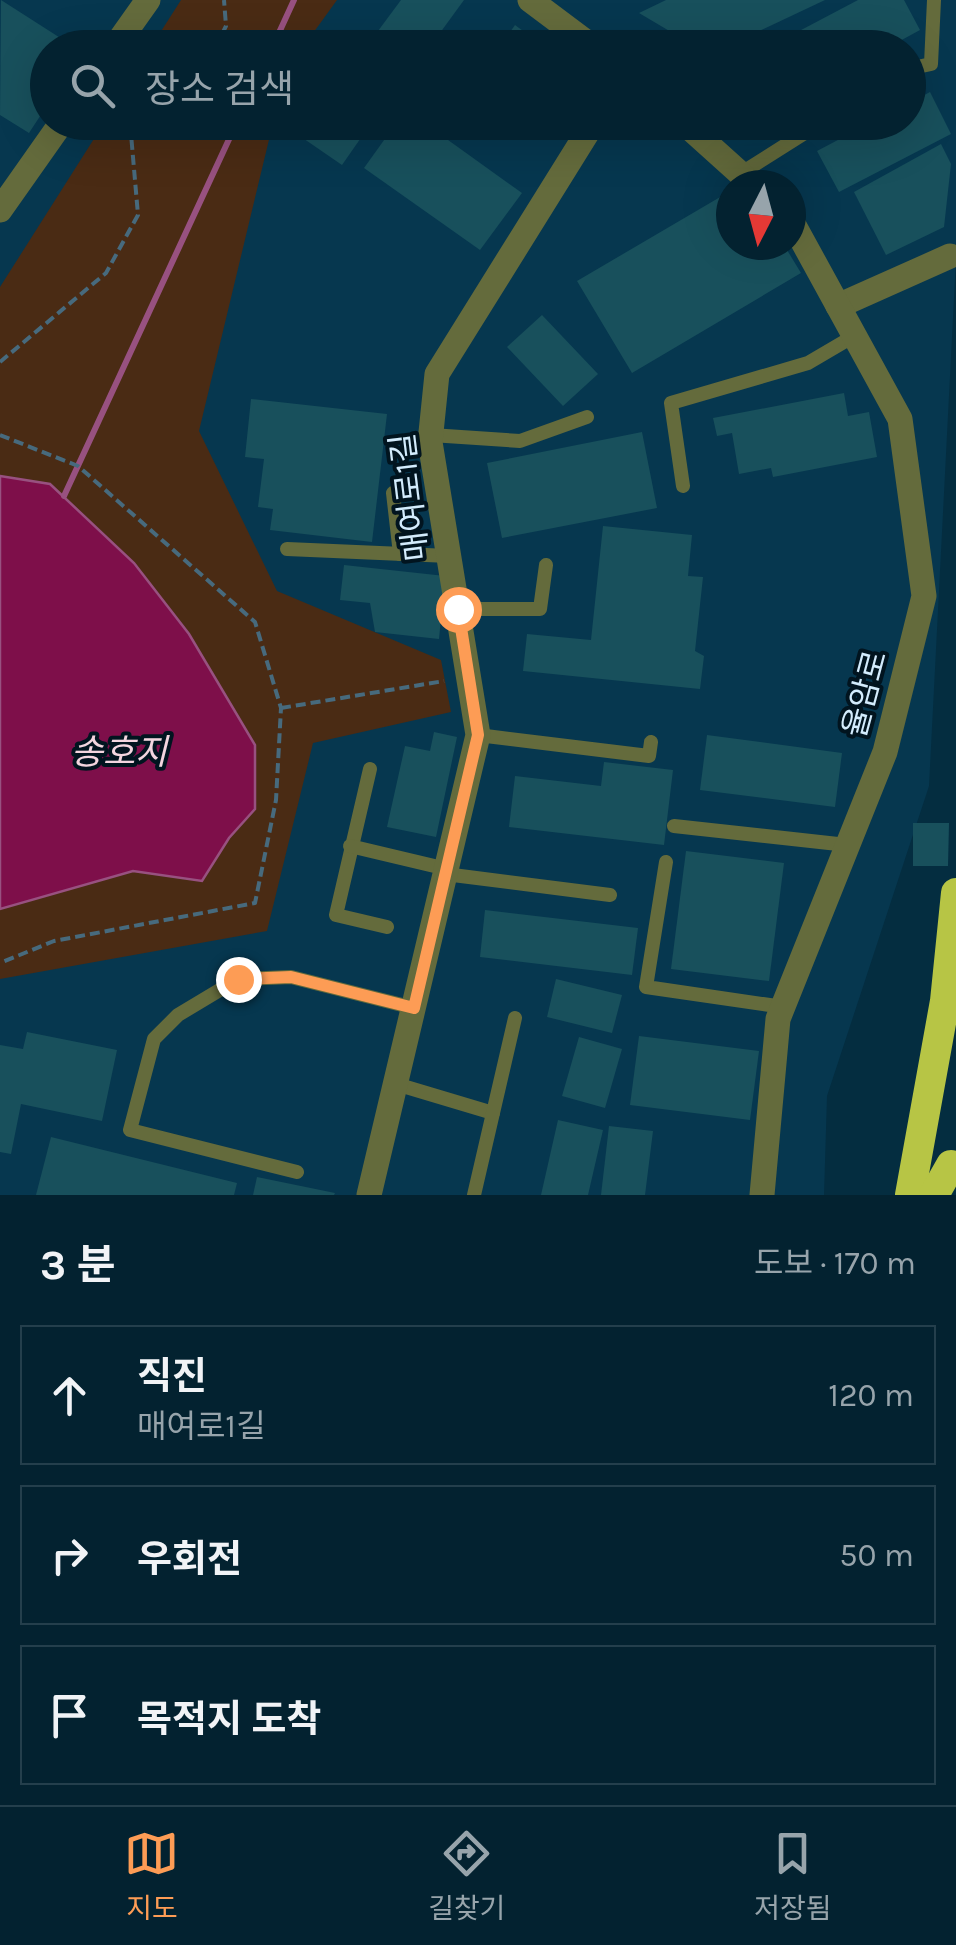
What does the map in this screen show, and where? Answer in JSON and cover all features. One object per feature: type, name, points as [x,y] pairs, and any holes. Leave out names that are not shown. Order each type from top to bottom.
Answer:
[{"type":"highway","points":[[910,1195],[944,1001],[956,893]]},
{"type":"highway","points":[[934,1195],[951,1165]]},
{"type":"street","points":[[127,30],[148,0]]},
{"type":"street","points":[[530,0],[570,30]]},
{"type":"street","points":[[0,210],[49,140]]},
{"type":"street","name":"매여로1길","points":[[369,1195],[478,735],[431,435],[438,374],[583,140]]},
{"type":"street","points":[[703,140],[737,170]]},
{"type":"street","name":"율암로","points":[[762,1195],[778,1019],[885,752],[924,596],[900,419],[806,247]]},
{"type":"street","points":[[838,306],[950,256]]},
{"type":"lane","points":[[926,65],[931,64],[934,0]]},
{"type":"lane","points":[[759,170],[798,140]]},
{"type":"lane","points":[[683,486],[671,402],[808,363],[854,336]]},
{"type":"lane","points":[[431,435],[520,441],[587,417]]},
{"type":"lane","points":[[393,492],[400,554]]},
{"type":"lane","points":[[287,549],[449,556]]},
{"type":"lane","points":[[458,609],[540,609],[546,565]]},
{"type":"lane","points":[[478,735],[650,756],[651,742]]},
{"type":"lane","points":[[370,769],[336,915],[387,926]]},
{"type":"lane","points":[[674,826],[848,845]]},
{"type":"lane","points":[[350,846],[446,872],[610,895]]},
{"type":"lane","points":[[666,862],[646,987],[782,1007]]},
{"type":"lane","points":[[298,1172],[130,1130],[154,1039],[178,1015],[238,979],[291,977],[414,1008]]},
{"type":"lane","points":[[474,1195],[516,1018]]},
{"type":"lane","points":[[396,1084],[493,1113]]},
{"type":"path","points":[[224,0],[224,30]]},
{"type":"path","points":[[0,362],[106,273],[138,215],[132,140]]},
{"type":"path","points":[[0,435],[78,466],[255,622],[280,708],[276,800],[255,903],[54,940],[0,963]]},
{"type":"path","points":[[280,708],[469,676]]},
{"type":"shaded area","points":[[0,0],[956,0],[956,259],[929,786],[827,1096],[824,1195],[0,1195]]},
{"type":"shaded area","points":[[181,0],[337,0],[315,30],[162,30]]},
{"type":"shaded area","points":[[93,140],[269,140],[199,431],[277,591],[441,660],[451,712],[313,743],[267,931],[0,979],[0,287]]},
{"type":"water","name":"송호지","points":[[0,476],[50,484],[134,563],[189,634],[255,745],[255,809],[229,838],[202,881],[133,871],[0,909]]},
{"type":"building","points":[[1,0],[48,30],[30,30],[30,131],[0,115]]},
{"type":"building","points":[[401,0],[464,0],[442,30],[379,30]]},
{"type":"building","points":[[666,0],[825,0],[761,30],[668,30],[639,13]]},
{"type":"building","points":[[858,0],[904,0],[920,30],[801,30]]},
{"type":"building","points":[[930,92],[951,134],[839,192],[817,151],[838,140],[926,140],[926,94]]},
{"type":"building","points":[[306,140],[359,140],[342,165]]},
{"type":"building","points":[[384,140],[448,140],[522,193],[480,250],[364,168]]},
{"type":"building","points":[[941,144],[951,164],[944,227],[886,255],[854,192]]},
{"type":"building","points":[[716,199],[716,260],[793,260],[801,273],[632,373],[577,281]]},
{"type":"building","points":[[542,315],[598,374],[563,406],[507,347]]},
{"type":"building","points":[[844,393],[848,416],[869,412],[877,457],[773,477],[771,468],[739,474],[732,433],[717,436],[713,418]]},
{"type":"building","points":[[251,399],[387,414],[372,542],[270,530],[273,509],[258,507],[264,459],[245,457]]},
{"type":"building","points":[[642,432],[657,508],[502,538],[487,463]]},
{"type":"building","points":[[603,526],[692,535],[688,576],[703,577],[695,651],[704,656],[700,689],[523,671],[527,634],[591,640]]},
{"type":"building","points":[[344,565],[445,576],[439,639],[375,632],[370,603],[340,600]]},
{"type":"building","points":[[434,732],[457,737],[436,837],[387,827],[405,746],[430,751]]},
{"type":"building","points":[[707,735],[842,753],[835,807],[700,790]]},
{"type":"building","points":[[604,762],[673,770],[664,845],[509,827],[515,776],[601,786]]},
{"type":"building","points":[[913,823],[949,823],[948,866],[913,866]]},
{"type":"building","points":[[686,851],[784,863],[769,981],[671,969]]},
{"type":"building","points":[[485,910],[638,928],[632,975],[480,957]]},
{"type":"building","points":[[556,979],[622,995],[612,1033],[547,1017]]},
{"type":"building","points":[[27,1032],[117,1050],[102,1121],[21,1104],[11,1154],[0,1152],[0,1045],[23,1049]]},
{"type":"building","points":[[639,1036],[759,1051],[750,1120],[630,1105]]},
{"type":"building","points":[[579,1037],[622,1049],[605,1108],[562,1096]]},
{"type":"building","points":[[558,1120],[603,1130],[588,1195],[541,1195]]},
{"type":"building","points":[[609,1126],[653,1131],[645,1195],[601,1195]]},
{"type":"building","points":[[51,1137],[237,1183],[234,1195],[36,1195]]},
{"type":"building","points":[[257,1177],[335,1193],[253,1195]]},
{"type":"waterway","points":[[280,30],[294,0]]},
{"type":"waterway","points":[[64,496],[229,140]]},
{"type":"route","points":[[238,979],[291,977],[414,1008],[478,735],[458,609]]}]
